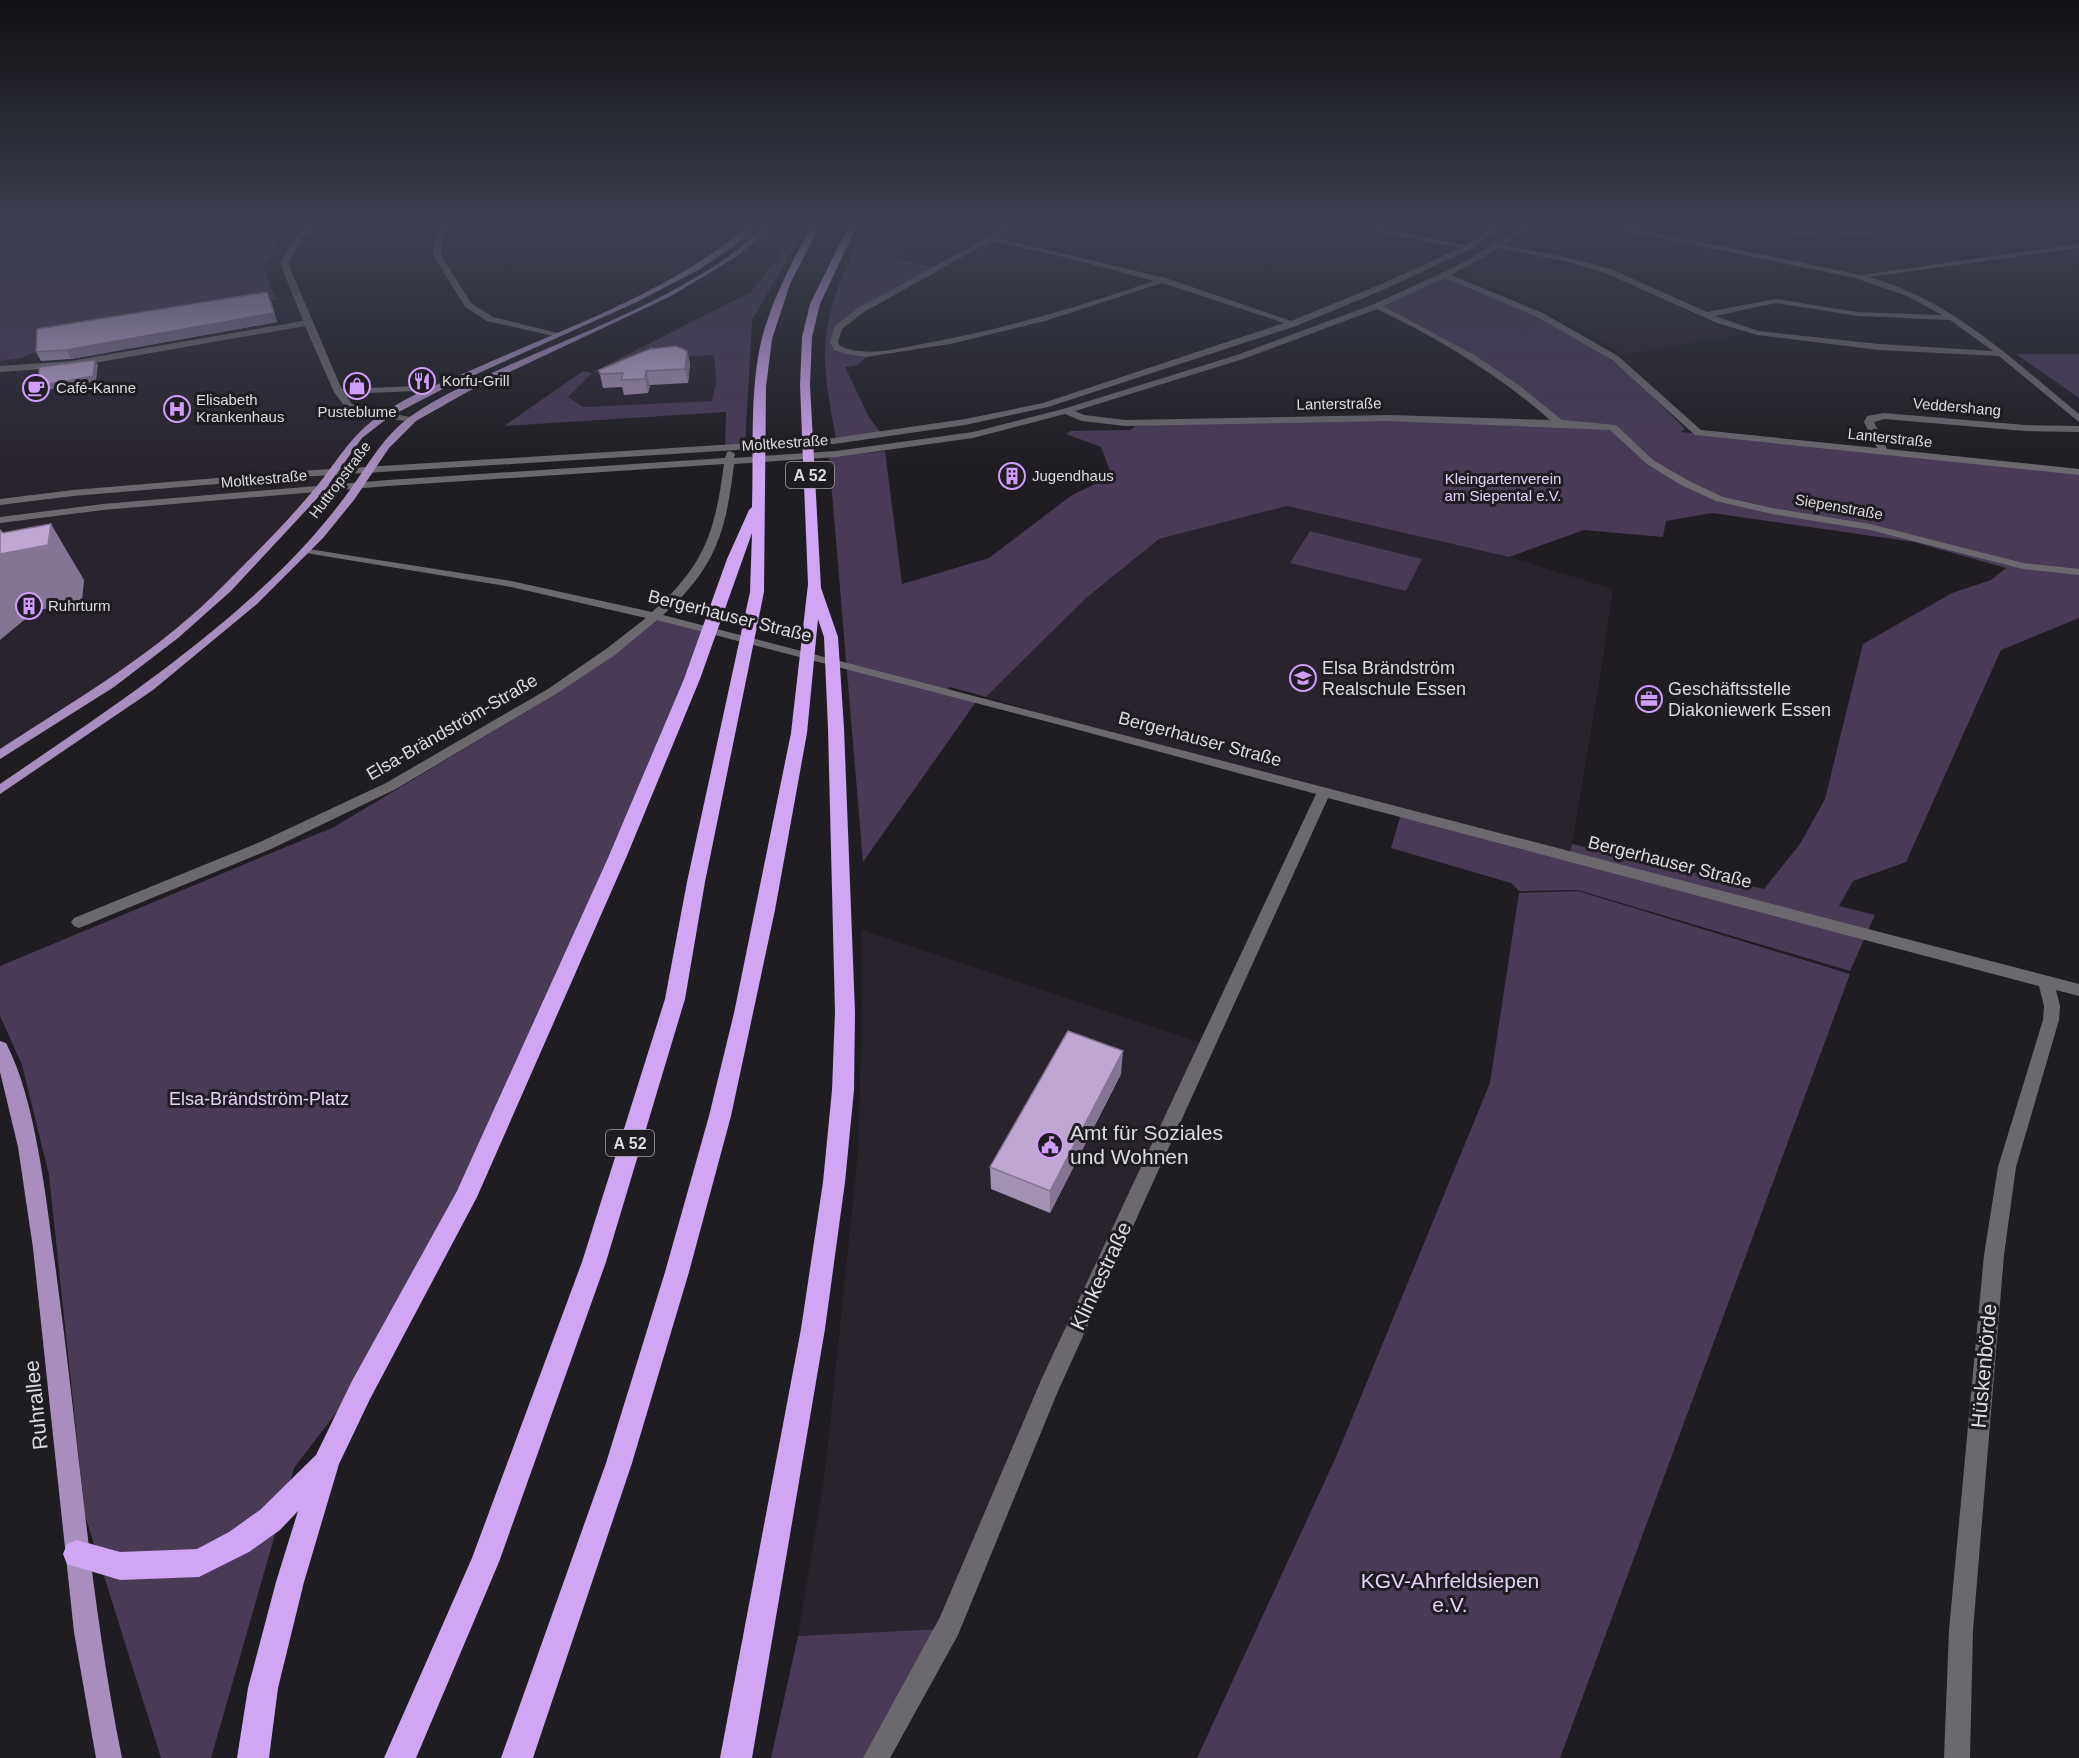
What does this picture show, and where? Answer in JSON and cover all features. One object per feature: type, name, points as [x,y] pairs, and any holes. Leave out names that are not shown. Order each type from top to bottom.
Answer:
[{"type":"highway","name":"A 52","points":[[400,1758],[485,1562],[594,1262],[675,999],[696,882],[757,592],[761,387],[767,339],[777,307]]},
{"type":"highway","name":"A 52","points":[[517,1758],[619,1463],[677,1272],[720,1116],[766,910],[799,733],[815,584],[805,385],[807,337],[814,307]]},
{"type":"highway","points":[[253,1758],[263,1688],[276,1635],[327,1461],[361,1390],[471,1186],[617,858],[684,700],[734,559],[760,500]]},
{"type":"highway","points":[[736,1758],[813,1329],[834,1182],[843,1090],[845,1000],[834,682],[831,637],[815,584]]},
{"type":"highway","points":[[77,1554],[120,1566],[199,1563],[239,1542],[270,1520],[327,1461]]},
{"type":"main road","name":"Huttropstraße","points":[[0,755],[110,684],[174,635],[227,589],[320,489],[359,436],[386,415],[440,387],[618,307]]},
{"type":"main road","name":"Huttropstraße","points":[[0,790],[143,691],[256,600],[306,550],[359,485],[394,436],[412,420],[470,387],[641,307]]},
{"type":"main road","name":"Ruhrallee","points":[[0,1048],[7,1066],[25,1136],[38,1214],[66,1433],[77,1554],[109,1758]]},
{"type":"street","points":[[302,307],[344,402],[350,407],[412,420]]},
{"type":"street","points":[[471,307],[490,319],[555,335]]},
{"type":"street","points":[[866,307],[838,328],[834,342],[837,348],[857,354],[886,352],[1005,330],[1088,307]]},
{"type":"street","points":[[1243,307],[1293,324]]},
{"type":"street","name":"Moltkestraße","points":[[0,502],[146,486],[332,471],[834,441],[932,428],[1045,405],[1229,347],[1334,307]]},
{"type":"street","name":"Moltkestraße","points":[[0,520],[103,507],[359,485],[726,464],[836,454],[973,435],[1066,411],[1240,357],[1374,307]]},
{"type":"street","points":[[1379,307],[1434,334],[1498,372],[1532,398],[1559,423]]},
{"type":"street","name":"Lanterstraße","points":[[1521,307],[1540,315],[1615,358],[1698,434],[2079,472]]},
{"type":"street","points":[[1688,307],[1739,328],[1791,338],[1879,347],[1999,354]]},
{"type":"street","points":[[1706,315],[1746,307]]},
{"type":"street","points":[[1814,307],[1857,314],[1954,318]]},
{"type":"street","points":[[1934,307],[1954,318],[2079,419]]},
{"type":"street","points":[[0,369],[71,364],[308,323]]},
{"type":"street","points":[[338,392],[440,387]]},
{"type":"street","name":"Lanterstraße","points":[[1066,411],[1082,418],[1125,423],[1389,418],[1559,423],[1613,427]]},
{"type":"street","name":"Veddershang","points":[[1884,453],[1869,422],[1870,418],[1884,416],[2025,428],[2079,429]]},
{"type":"street","name":"Siepenstraße","points":[[1613,427],[1650,462],[1684,483],[1720,499],[1772,511],[1870,526],[2023,566],[2079,572]]},
{"type":"street","name":"Elsa-Brändström-Straße","points":[[79,922],[284,838],[378,793],[584,671],[654,616],[695,573],[713,545],[718,535],[723,509],[727,448]]},
{"type":"street","name":"Bergerhauser Straße","points":[[306,550],[511,584],[654,616],[1069,723],[2079,990]]},
{"type":"street","name":"Klinkestraße","points":[[876,1758],[950,1626],[1050,1385],[1324,792]]},
{"type":"street","name":"Hüskenbörde","points":[[1957,1758],[1960,1630],[1994,1255],[2007,1167],[2051,1020],[2052,1006],[2046,981]]},
{"type":"shaded area","name":"Elisabeth Krankenhaus","points":[[227,307],[301,307],[343,402],[383,415],[370,426],[319,489],[0,519],[0,361],[21,358],[39,337]]},
{"type":"shaded area","points":[[1538,307],[1679,307],[1743,334],[1623,355],[1581,328]]},
{"type":"shaded area","points":[[714,355],[716,382],[712,401],[583,407],[568,397],[593,372],[615,373],[639,360]]},
{"type":"shaded area","points":[[318,490],[254,557],[172,635],[0,754],[0,521],[40,515]]},
{"type":"shaded area","name":"Elsa Brändström Realschule Essen","points":[[1287,506],[1509,557],[1613,589],[1570,856],[1073,723],[986,697],[1085,599],[1159,539]]},
{"type":"shaded area","points":[[861,930],[1205,1044],[942,1629],[798,1636],[825,1472],[858,1151],[862,1008]]},
{"type":"green space","points":[[0,307],[227,307],[39,337],[38,351],[21,358],[0,361]]},
{"type":"green space","points":[[721,307],[760,307],[752,320],[745,446],[725,448],[726,412],[504,426],[583,371],[592,373],[568,397],[583,407],[712,401],[716,382],[714,355],[639,360],[615,373],[593,372]]},
{"type":"green space","points":[[832,307],[872,307],[837,328],[836,348],[869,354],[858,365],[845,367],[869,417],[882,435],[836,440],[826,378],[828,323]]},
{"type":"green space","name":"Kleingartenverein am Siepental e.V.","points":[[1378,307],[1517,307],[1573,334],[1611,360],[1685,429],[1681,432],[2079,472],[2079,618],[2001,650],[1906,862],[1853,881],[1839,906],[1875,915],[1850,971],[1578,890],[1519,891],[1511,883],[1391,848],[1401,814],[1569,857],[1572,844],[1764,889],[1800,844],[1825,799],[1863,644],[1952,593],[1991,580],[2006,568],[1914,542],[1712,513],[1666,521],[1663,537],[1584,530],[1509,557],[1287,506],[1159,539],[1085,599],[986,697],[950,687],[947,690],[978,699],[863,862],[829,457],[885,451],[902,584],[989,558],[1072,495],[1112,476],[1101,447],[1066,434],[1071,431],[1131,430],[1136,425],[1331,419],[1560,423],[1498,372]]},
{"type":"green space","points":[[2016,354],[2079,354],[2079,398]]},
{"type":"green space","points":[[1310,531],[1422,559],[1406,591],[1290,563]]},
{"type":"green space","name":"Elsa-Brändström-Platz","points":[[654,617],[707,631],[703,646],[445,1229],[358,1384],[294,1468],[211,1758],[161,1758],[85,1515],[49,1175],[22,1065],[0,1016],[0,966],[334,827],[556,694]]},
{"type":"green space","name":"KGV-Ahrfeldsiepen e.V.","points":[[1578,891],[1850,974],[1560,1758],[1197,1758],[1336,1457],[1490,1083],[1519,893]]},
{"type":"green space","points":[[942,1629],[867,1758],[771,1758],[798,1636]]},
{"type":"building","points":[[174,307],[272,307],[274,313],[66,350],[36,352],[37,329]]},
{"type":"building","points":[[676,346],[687,351],[685,369],[646,371],[645,379],[621,380],[623,373],[600,374],[599,370],[652,348]]},
{"type":"building","points":[[95,360],[93,376],[39,386],[39,367]]},
{"type":"building","points":[[51,524],[48,545],[0,554],[0,530],[3,533]]},
{"type":"building","name":"Amt für Soziales und Wohnen","points":[[1068,1031],[1123,1051],[1050,1191],[990,1167]]},
{"type":"place","name":"Korfu-Grill","points":[[422,381]]},
{"type":"place","name":"Pusteblume","points":[[357,386]]},
{"type":"place","name":"Café-Kanne","points":[[36,388]]},
{"type":"place","name":"Elisabeth Krankenhaus","points":[[177,409]]},
{"type":"place","name":"Jugendhaus","points":[[1012,476]]},
{"type":"place","name":"Ruhrturm","points":[[29,606]]},
{"type":"place","name":"Elsa Brändström Realschule Essen","points":[[1303,678]]},
{"type":"place","name":"Geschäftsstelle Diakoniewerk Essen","points":[[1649,699]]},
{"type":"place","name":"Amt für Soziales und Wohnen","points":[[1050,1145]]}]
